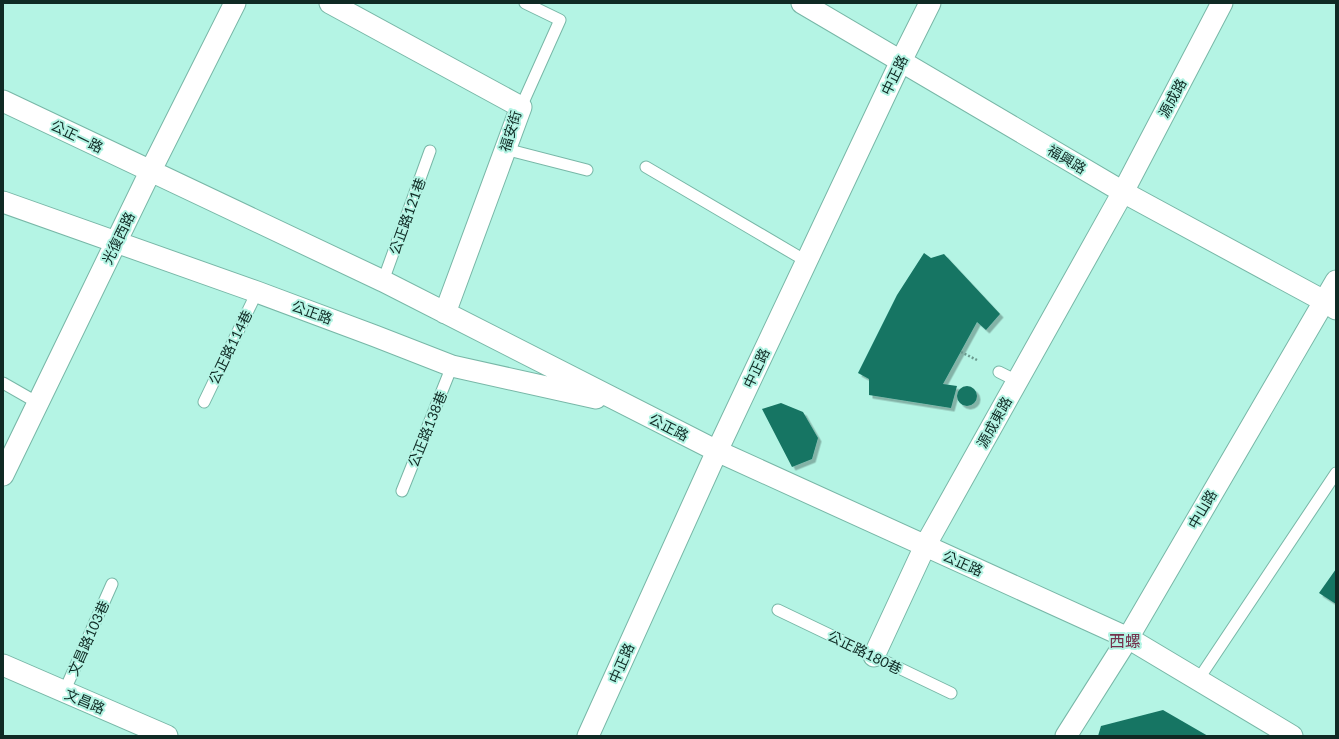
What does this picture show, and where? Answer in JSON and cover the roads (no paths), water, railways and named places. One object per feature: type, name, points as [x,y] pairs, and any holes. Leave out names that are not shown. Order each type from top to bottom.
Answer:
[{"type":"street","name":"光復西路","points":[[3,475],[150,172],[235,3]]},
{"type":"street","name":"福安街","points":[[330,3],[521,107],[445,313]]},
{"type":"street","name":"福興路","points":[[802,3],[1123,192],[1330,305]]},
{"type":"street","name":"中正路","points":[[588,736],[717,452],[806,261],[930,3]]},
{"type":"street","name":"源成路","points":[[1123,192],[1222,3]]},
{"type":"street","name":"公正一路","points":[[3,101],[150,172]]},
{"type":"street","name":"公正路","points":[[150,172],[383,281],[717,452],[1128,638],[1292,736]]},
{"type":"street","name":"源成東路","points":[[874,656],[925,546],[1008,376],[1123,192]]},
{"type":"street","name":"公正路","points":[[3,202],[257,292],[452,366],[626,405]]},
{"type":"street","name":"中山路","points":[[1066,736],[1128,638],[1330,305],[1336,281]]},
{"type":"street","name":"文昌路","points":[[3,665],[167,736]]},
{"type":"lane","points":[[521,107],[560,20],[525,3]]},
{"type":"lane","points":[[505,149],[587,170]]},
{"type":"lane","name":"公正路121巷","points":[[383,281],[430,151]]},
{"type":"lane","points":[[646,166],[806,261]]},
{"type":"lane","name":"公正路114巷","points":[[204,402],[257,292]]},
{"type":"lane","name":"公正路138巷","points":[[402,491],[452,366]]},
{"type":"lane","points":[[3,383],[38,404]]},
{"type":"lane","points":[[1198,680],[1336,473]]},
{"type":"lane","name":"文昌路103巷","points":[[64,692],[112,584]]},
{"type":"lane","name":"公正路180巷","points":[[778,610],[951,694]]},
{"type":"district","name":"西螺","points":[[1125,640]]}]
